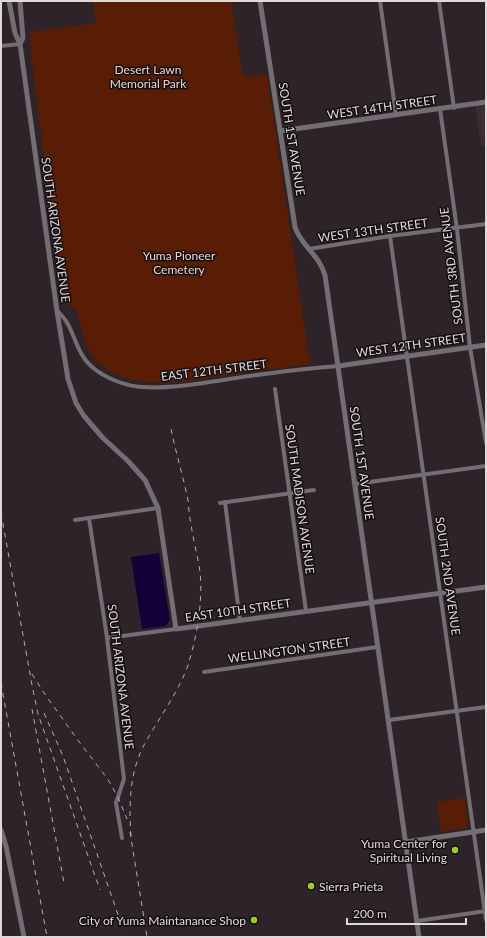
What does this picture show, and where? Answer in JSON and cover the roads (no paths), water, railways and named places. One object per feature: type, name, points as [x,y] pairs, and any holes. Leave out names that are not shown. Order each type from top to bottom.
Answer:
[{"type":"street","name":"SOUTH ARIZONA AVENUE","points":[[9,1],[15,33],[20,44],[57,311],[68,378],[76,403],[84,416],[103,438],[128,461],[145,480],[158,508],[176,629]]},
{"type":"street","name":"SOUTH ARIZONA AVENUE","points":[[20,1],[23,38],[20,44]]},
{"type":"street","name":"SOUTH 1ST AVENUE","points":[[260,1],[295,227],[301,240],[319,260],[325,275],[419,937]]},
{"type":"street","points":[[380,1],[396,116]]},
{"type":"street","points":[[439,1],[454,108]]},
{"type":"street","points":[[1,46],[20,44]]},
{"type":"street","name":"WEST 14TH STREET","points":[[280,131],[454,108],[486,102]]},
{"type":"street","name":"SOUTH 3RD AVENUE","points":[[440,109],[457,229],[470,347],[486,443]]},
{"type":"street","name":"WEST 13TH STREET","points":[[309,248],[486,224]]},
{"type":"street","name":"SOUTH 2ND AVENUE","points":[[390,236],[486,920]]},
{"type":"street","name":"EAST 12TH STREET","points":[[57,311],[65,319],[78,349],[92,366],[101,373],[120,382],[141,387],[190,386],[223,380],[338,366]]},
{"type":"street","name":"WEST 12TH STREET","points":[[338,366],[486,345]]},
{"type":"street","name":"SOUTH MADISON AVENUE","points":[[275,389],[306,611]]},
{"type":"street","points":[[355,484],[486,466]]},
{"type":"street","points":[[240,621],[223,503],[314,490]]},
{"type":"street","points":[[75,520],[158,508]]},
{"type":"street","name":"SOUTH ARIZONA AVENUE","points":[[89,518],[107,638],[124,778],[116,803],[122,838]]},
{"type":"street","name":"EAST 10TH STREET","points":[[107,638],[486,587]]},
{"type":"street","name":"WELLINGTON STREET","points":[[204,672],[378,647]]},
{"type":"street","points":[[389,720],[486,707]]},
{"type":"street","points":[[1,830],[6,846],[24,937]]},
{"type":"street","points":[[406,842],[486,830]]},
{"type":"street","points":[[417,921],[485,911]]},
{"type":"railway","points":[[131,836],[130,802],[138,758],[184,676],[194,642],[200,607],[200,572],[188,500],[171,429]]},
{"type":"railway","points":[[1,513],[38,714],[100,890]]},
{"type":"railway","points":[[32,674],[80,743],[107,778],[118,797],[127,819]]},
{"type":"railway","points":[[1,683],[47,937]]},
{"type":"railway","points":[[32,709],[64,883]]},
{"type":"railway","points":[[44,713],[63,756],[123,929]]},
{"type":"railway","points":[[130,832],[147,937]]},
{"type":"place","name":"Yuma Center for Spiritual Living","points":[[455,850]]},
{"type":"place","name":"Sierra Prieta","points":[[311,886]]},
{"type":"place","name":"City of Yuma Maintanance Shop","points":[[254,920]]},
{"type":"park label","name":"Desert Lawn Memorial Park","points":[[148,76]]},
{"type":"park label","name":"Yuma Pioneer Cemetery","points":[[179,262]]}]
